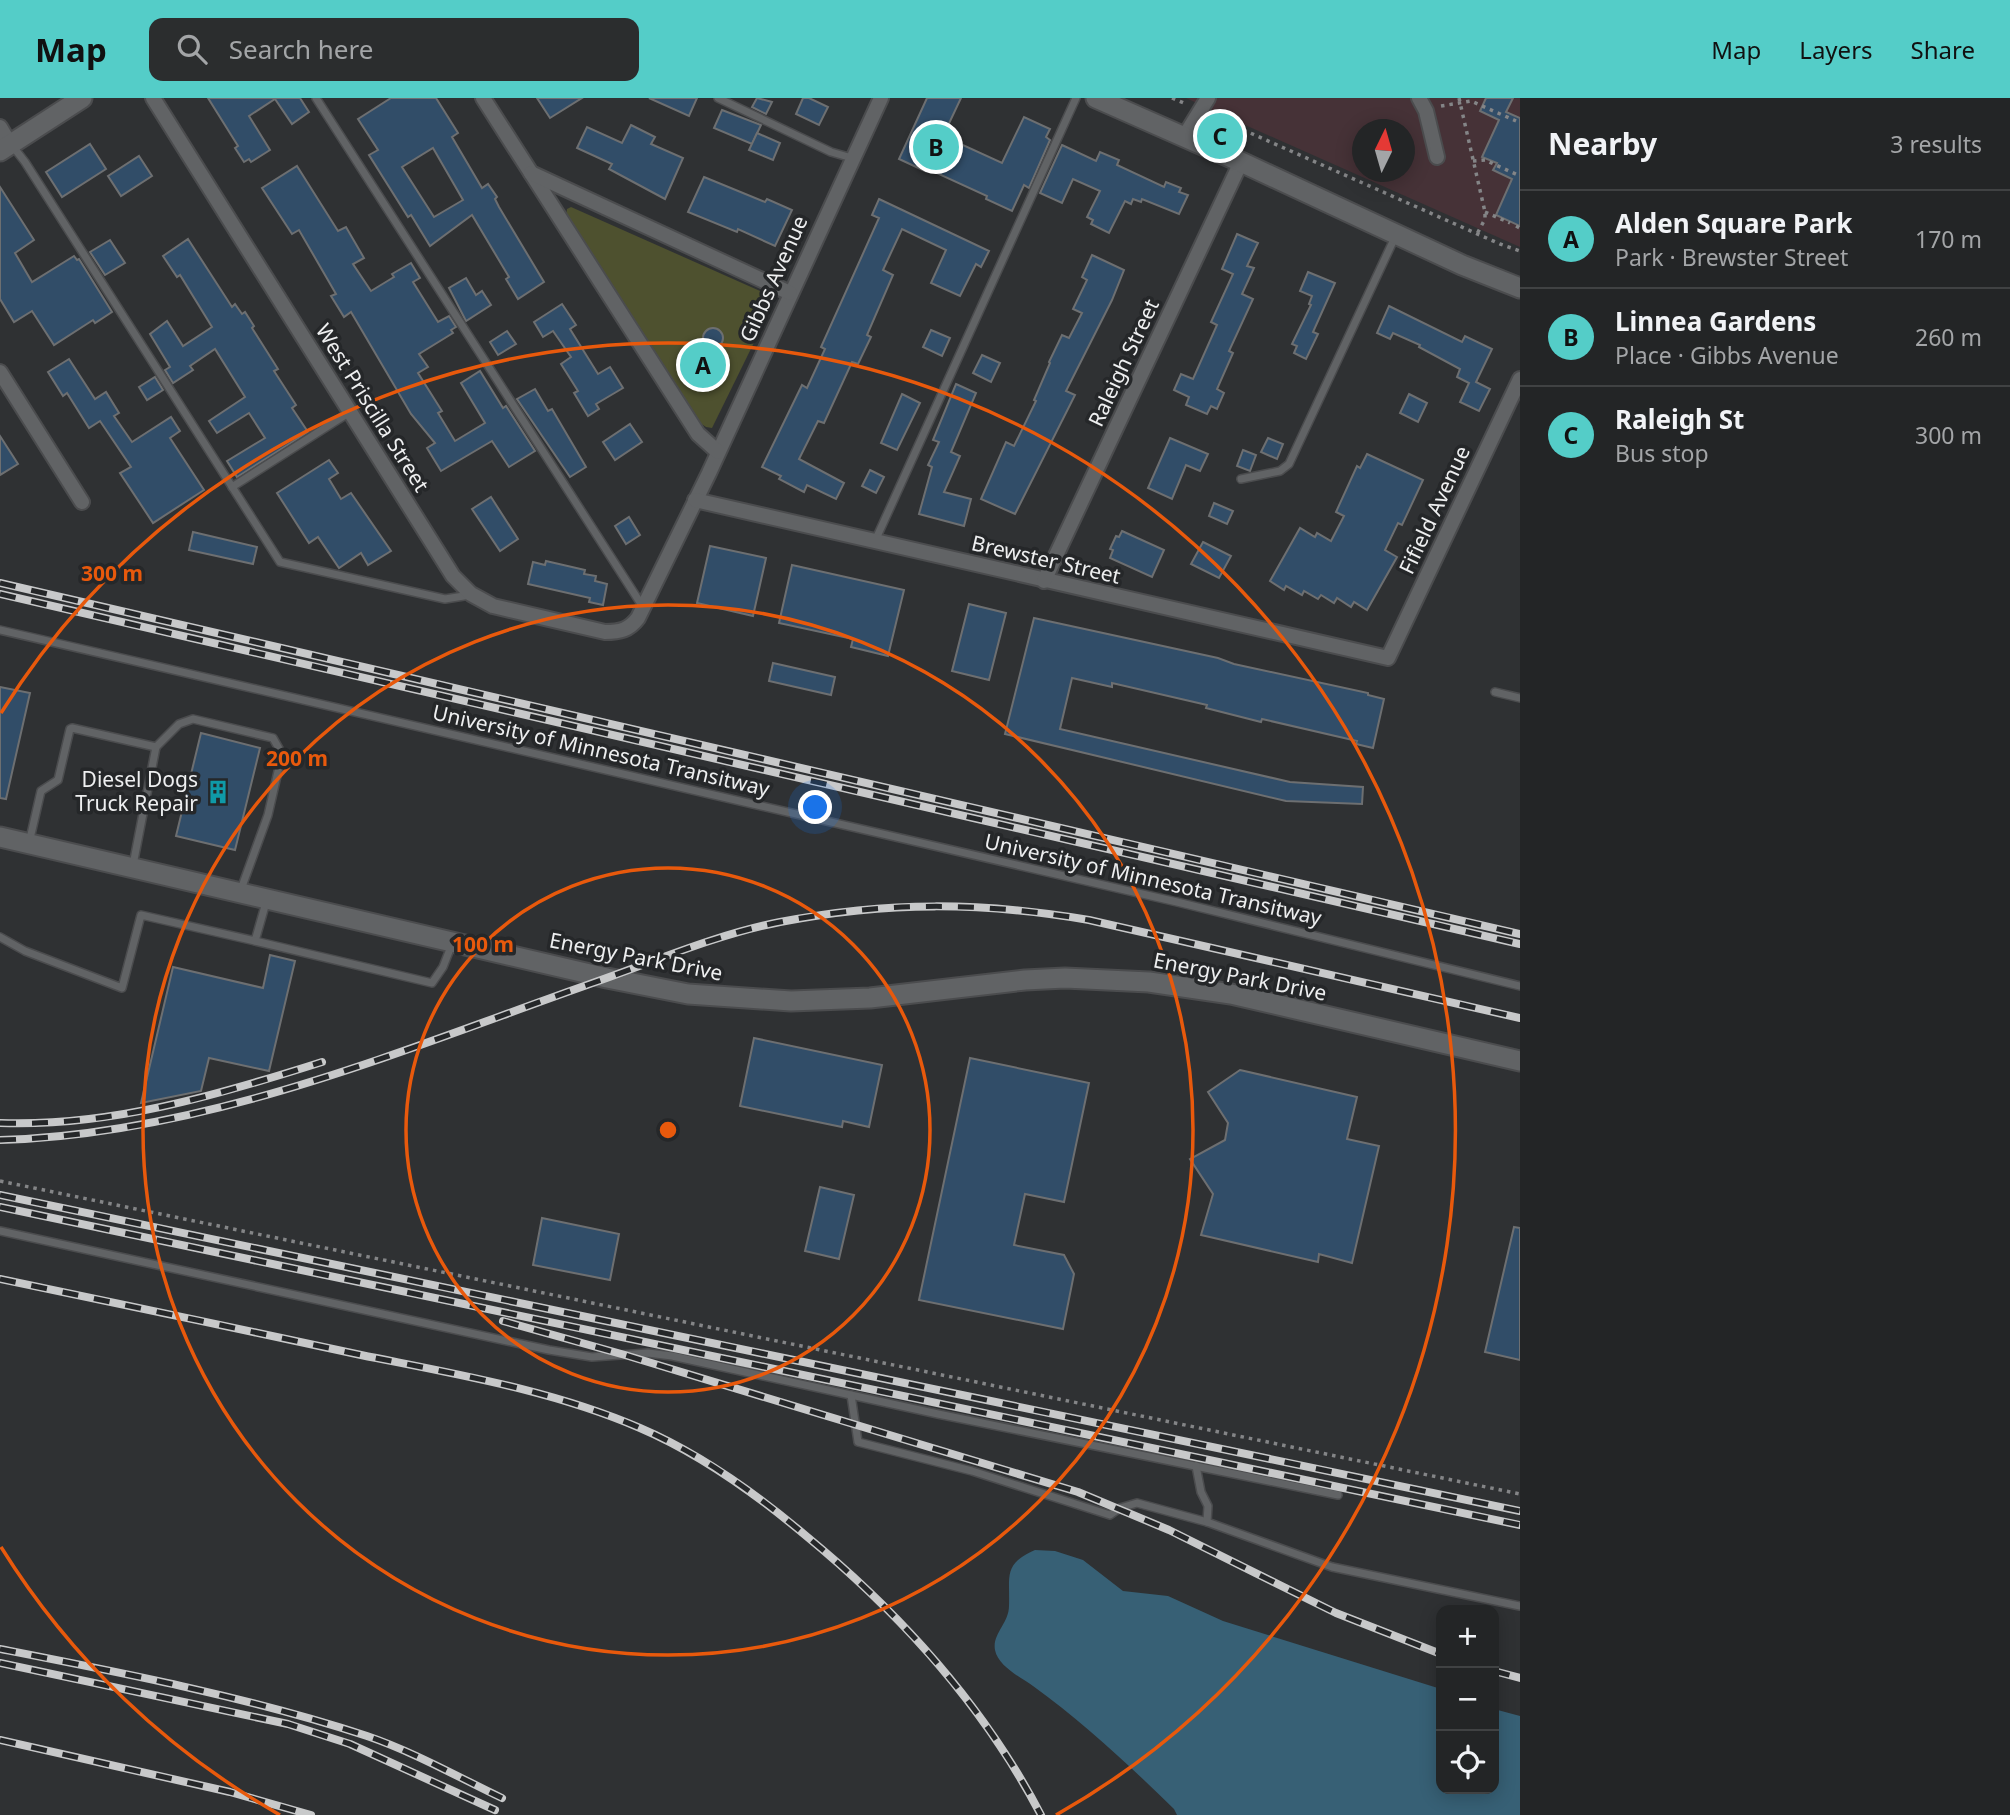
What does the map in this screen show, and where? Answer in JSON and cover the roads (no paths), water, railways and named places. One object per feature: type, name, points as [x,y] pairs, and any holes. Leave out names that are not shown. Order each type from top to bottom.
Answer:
[{"type":"street","points":[[0,127],[5,148],[82,98]]},
{"type":"street","name":"West Priscilla Street","points":[[153,98],[453,576],[471,594],[493,606],[605,632],[617,632],[631,627]]},
{"type":"street","points":[[483,98],[698,434],[719,452]]},
{"type":"street","name":"Gibbs Avenue","points":[[631,627],[719,452],[881,98]]},
{"type":"street","points":[[1096,98],[1472,269],[1520,288]]},
{"type":"street","points":[[1422,104],[1437,157]]},
{"type":"street","points":[[1184,137],[1204,105]]},
{"type":"street","name":"Raleigh Street","points":[[1044,581],[1241,162]]},
{"type":"street","points":[[530,172],[790,293]]},
{"type":"street","points":[[0,372],[82,502]]},
{"type":"street","name":"Fifield Avenue","points":[[1388,658],[1520,379]]},
{"type":"street","name":"Brewster Street","points":[[695,500],[1388,658]]},
{"type":"street","name":"Energy Park Drive","points":[[0,837],[641,986],[688,994],[802,1001],[870,998],[1025,980],[1065,978],[1149,982],[1231,994],[1520,1061]]},
{"type":"lane","points":[[316,98],[643,607]]},
{"type":"lane","points":[[719,98],[831,152],[852,158]]},
{"type":"lane","points":[[874,541],[1076,98]]},
{"type":"lane","points":[[5,148],[25,162],[280,562],[445,599],[471,594]]},
{"type":"lane","points":[[1241,479],[1280,471],[1289,464],[1396,234]]},
{"type":"lane","points":[[232,488],[350,412]]},
{"type":"lane","name":"University of Minnesota Transitway","points":[[0,630],[1164,899],[1520,986]]},
{"type":"lane","points":[[1495,692],[1520,698]]},
{"type":"lane","points":[[132,867],[156,747],[179,724],[193,719],[273,738],[282,754],[268,815],[240,892]]},
{"type":"lane","points":[[29,844],[41,791],[58,780],[70,729],[156,747]]},
{"type":"lane","points":[[255,941],[268,899]]},
{"type":"lane","points":[[0,937],[25,951],[122,988],[141,915],[432,983],[443,967],[453,942]]},
{"type":"lane","points":[[0,1231],[548,1350],[592,1357],[648,1353],[672,1356],[1338,1495]]},
{"type":"lane","points":[[851,1395],[858,1442],[985,1475],[1110,1516],[1120,1508],[1137,1503],[1206,1522],[1332,1567],[1520,1606]]},
{"type":"lane","points":[[1196,1466],[1208,1506],[1206,1522]]},
{"type":"water","points":[[1035,1550],[1055,1551],[1083,1560],[1123,1591],[1168,1596],[1223,1621],[1436,1687],[1436,1794],[1499,1794],[1499,1710],[1520,1716],[1520,1815],[1177,1815],[1174,1809],[1106,1745],[1052,1700],[1010,1671],[997,1656],[996,1639],[1009,1606],[1010,1572],[1025,1555]]},
{"type":"railway","points":[[0,583],[1520,934]]},
{"type":"railway","points":[[0,594],[1520,944]]},
{"type":"railway","points":[[0,1140],[76,1134],[151,1123],[225,1106],[372,1062],[731,934],[780,922],[858,910],[972,907],[1089,920],[1520,1018]]},
{"type":"railway","points":[[0,1123],[41,1123],[123,1114],[203,1097],[322,1062]]},
{"type":"railway","points":[[0,1195],[1520,1511]]},
{"type":"railway","points":[[0,1207],[1520,1525]]},
{"type":"railway","points":[[0,1279],[503,1384],[572,1403],[663,1438],[706,1462],[767,1504],[874,1596],[937,1663],[966,1699],[993,1736],[1041,1815]]},
{"type":"railway","points":[[503,1321],[625,1355],[1078,1492],[1169,1530],[1336,1613],[1436,1652]]},
{"type":"railway","points":[[0,1649],[185,1687],[322,1722],[402,1749],[502,1798]]},
{"type":"railway","points":[[0,1663],[288,1724],[350,1744],[495,1810]]},
{"type":"railway","points":[[1499,1672],[1520,1678]]},
{"type":"railway","points":[[0,1740],[230,1792],[311,1815]]},
{"type":"place","name":"Raleigh St","points":[[1220,136]]},
{"type":"place","name":"Linnea Gardens","points":[[936,147]]},
{"type":"place","name":"Alden Square Park","points":[[703,365]]},
{"type":"place","name":"Diesel Dogs Truck Repair","points":[[218,792]]}]
